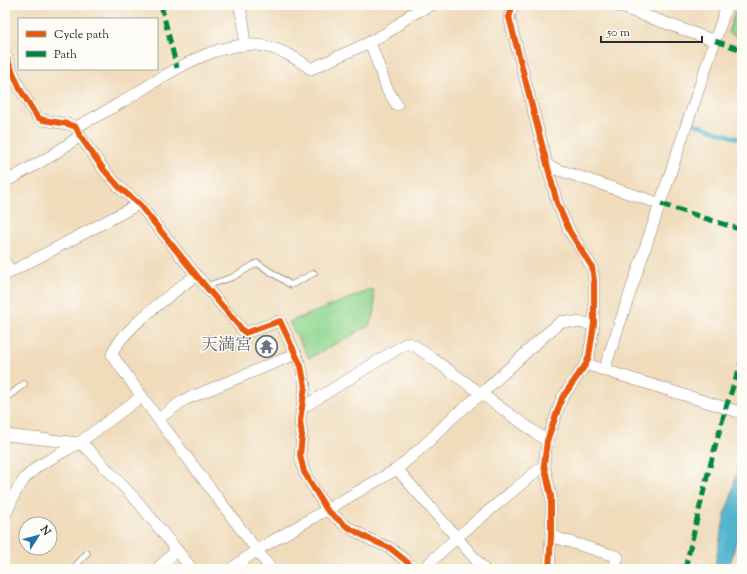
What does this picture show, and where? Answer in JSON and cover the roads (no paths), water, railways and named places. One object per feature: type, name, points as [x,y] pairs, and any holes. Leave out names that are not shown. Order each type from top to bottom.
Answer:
[{"type":"street","points":[[239,5],[244,25],[244,45]]},
{"type":"street","points":[[5,182],[50,156],[78,132],[156,79],[191,61],[223,49],[244,45],[264,46],[301,62],[310,69],[370,42],[391,30],[410,15],[432,5]]},
{"type":"street","points":[[513,5],[509,17],[557,203],[570,232],[592,267],[594,281],[594,324],[589,356],[586,364],[562,398],[547,441],[544,465],[551,496],[549,569]]},
{"type":"street","points":[[616,5],[644,10],[715,41]]},
{"type":"street","points":[[604,370],[661,204],[726,5]]},
{"type":"street","points":[[370,42],[387,89],[397,105]]},
{"type":"street","points":[[5,54],[20,89],[37,117],[43,120],[68,124],[78,132],[104,170],[120,188],[139,204],[245,333],[280,320],[301,366],[305,386],[302,408],[300,455],[304,472],[327,510],[369,540],[390,548],[414,569]]},
{"type":"street","points":[[547,166],[661,204]]},
{"type":"street","points":[[5,262],[8,273],[139,204]]},
{"type":"street","points":[[196,275],[136,323],[114,348],[112,355],[158,419],[271,569]]},
{"type":"street","points":[[231,569],[256,550],[397,469],[452,418],[562,321],[594,324]]},
{"type":"street","points":[[302,408],[407,343],[415,346],[547,441]]},
{"type":"street","points":[[158,419],[184,400],[296,354]]},
{"type":"street","points":[[586,364],[742,413]]},
{"type":"street","points":[[5,516],[15,493],[25,478],[38,466],[79,443],[142,396]]},
{"type":"street","points":[[5,435],[79,443],[88,450],[138,503],[192,569]]},
{"type":"street","points":[[423,569],[456,538],[544,465]]},
{"type":"street","points":[[397,469],[484,569]]},
{"type":"street","points":[[551,536],[618,557],[614,569]]},
{"type":"street","points":[[157,569],[177,550]]},
{"type":"lane","points":[[206,286],[233,277],[257,263],[291,285],[314,273]]},
{"type":"lane","points":[[5,399],[24,384]]},
{"type":"lane","points":[[73,569],[87,553]]},
{"type":"water","points":[[742,447],[742,519],[731,561],[725,569],[714,569],[726,510],[731,498]]},
{"type":"waterway","points":[[695,124],[742,140]]},
{"type":"place","name":"天満宮","points":[[267,346]]}]
